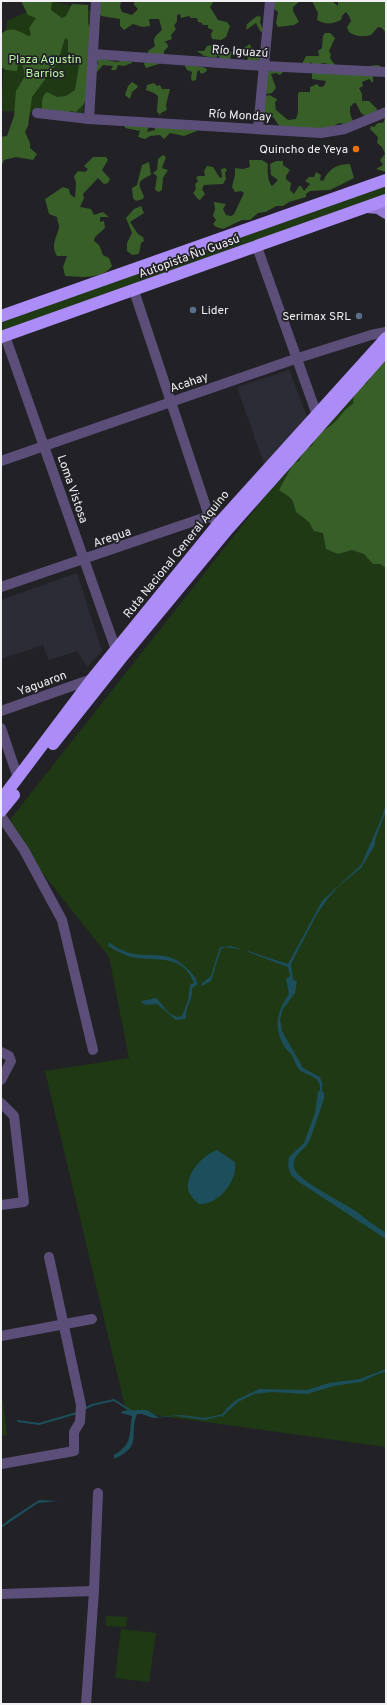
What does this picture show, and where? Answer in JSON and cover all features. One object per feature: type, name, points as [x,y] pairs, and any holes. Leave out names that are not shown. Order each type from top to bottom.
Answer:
[{"type":"highway","points":[[343,195],[386,174]]},
{"type":"highway","name":"Autopista Ñu Guasú","points":[[1,316],[386,180]]},
{"type":"highway","name":"Autopista Ñu Guasú","points":[[3,337],[386,200]]},
{"type":"highway","name":"Ruta Nacional General Aquino","points":[[1,800],[92,679],[219,523],[386,338]]},
{"type":"highway","name":"Ruta Nacional General Aquino","points":[[1,811],[122,657],[219,523],[386,351]]},
{"type":"main road","points":[[368,207],[378,208],[386,213]]},
{"type":"street","points":[[89,119],[96,1]]},
{"type":"street","points":[[258,129],[270,1]]},
{"type":"street","name":"Río Iguazú","points":[[92,54],[264,66],[386,72]]},
{"type":"street","name":"Río Monday","points":[[37,113],[89,119],[321,133],[345,130],[386,112]]},
{"type":"street","points":[[257,247],[295,359],[317,415]]},
{"type":"street","points":[[134,291],[171,402],[219,523]]},
{"type":"street","name":"Acahay","points":[[1,461],[295,359],[371,335],[386,332]]},
{"type":"street","name":"Loma Vistosa","points":[[3,337],[44,446],[116,650]]},
{"type":"street","name":"Aregua","points":[[1,587],[84,560],[219,523]]},
{"type":"street","name":"Yaguaron","points":[[1,711],[92,679]]},
{"type":"street","points":[[1,728],[18,778]]},
{"type":"street","points":[[1,816],[24,850],[62,920],[93,1050]]},
{"type":"street","points":[[1,1052],[10,1056],[11,1061],[3,1077]]},
{"type":"street","points":[[1,1103],[14,1116],[24,1202],[1,1205]]},
{"type":"street","points":[[1,1464],[74,1450],[74,1432],[80,1422],[81,1405],[62,1325],[49,1257]]},
{"type":"street","points":[[1,1336],[92,1319]]},
{"type":"street","points":[[86,1704],[94,1591],[98,1493]]},
{"type":"street","points":[[1,1594],[94,1591]]},
{"type":"shaded area","points":[[289,370],[308,419],[265,467],[237,387]]},
{"type":"shaded area","points":[[77,573],[102,651],[87,667],[77,651],[49,660],[43,645],[1,659],[1,600]]},
{"type":"green space","name":"Plaza Agustin Barrios","points":[[21,1],[52,1],[51,10],[62,18],[66,16],[72,4],[88,5],[88,23],[90,28],[87,95],[84,104],[76,112],[71,111],[59,115],[42,109],[43,98],[47,92],[57,97],[66,96],[75,90],[79,66],[75,55],[68,52],[68,40],[65,38],[58,62],[32,97],[28,126],[25,132],[30,143],[30,148],[37,154],[33,160],[16,157],[4,160],[1,167],[1,137],[7,136],[14,116],[16,91],[25,76],[22,62],[18,65],[17,71],[6,70],[1,67],[1,34],[7,30],[14,30],[28,36],[31,35],[29,28],[36,18],[28,15]]},
{"type":"green space","name":"Plaza Agustin Barrios","points":[[50,1],[90,10],[83,115],[1,111],[7,21]]},
{"type":"green space","points":[[98,1],[121,1],[120,7],[122,12],[132,15],[138,9],[134,5],[134,1],[214,1],[210,7],[218,20],[227,22],[230,26],[226,37],[221,40],[212,39],[211,34],[213,30],[208,28],[208,25],[203,25],[202,23],[198,22],[197,18],[191,18],[189,16],[181,18],[180,14],[177,15],[177,21],[174,26],[176,29],[171,35],[172,39],[164,42],[167,43],[168,47],[164,51],[164,55],[159,61],[159,64],[146,68],[144,64],[148,51],[155,46],[154,39],[162,30],[159,19],[149,19],[150,26],[142,27],[133,24],[124,30],[120,26],[120,19],[101,16]]},
{"type":"green space","points":[[269,1],[300,1],[293,7],[293,11],[299,22],[294,25],[278,27],[276,23],[278,12],[273,8]]},
{"type":"green space","points":[[312,1],[332,1],[338,6],[338,1],[386,1],[386,33],[382,28],[378,27],[371,35],[360,36],[352,34],[349,32],[347,27],[351,21],[346,12],[342,16],[341,20],[332,23],[320,22],[317,20],[318,13]]},
{"type":"green space","points":[[257,16],[261,17],[260,22],[263,30],[262,32],[256,23],[246,30],[247,24]]},
{"type":"green space","points":[[325,33],[330,33],[335,38],[329,51],[331,55],[330,58],[335,65],[329,66],[325,63],[313,65],[311,62],[309,64],[302,64],[306,56],[319,56],[318,51],[322,48],[323,36]]},
{"type":"green space","points":[[250,44],[253,54],[260,60],[257,64],[246,61],[248,59],[243,50]]},
{"type":"green space","points":[[212,45],[219,50],[232,52],[230,59],[221,61],[218,55],[216,58],[204,56],[197,51],[204,51],[207,46]]},
{"type":"green space","points":[[97,58],[117,62],[124,60],[132,63],[124,66],[118,65],[116,70],[111,70],[113,66],[103,65],[97,72],[95,67],[98,64]]},
{"type":"green space","points":[[184,64],[207,69],[206,72],[201,74],[199,70],[197,72],[196,80],[192,81],[192,72],[187,70]]},
{"type":"green space","points":[[378,65],[385,69],[380,77],[377,75],[373,76],[373,83],[369,79],[362,82],[363,86],[359,88],[362,94],[362,101],[369,101],[377,109],[376,112],[366,117],[361,113],[356,103],[354,103],[350,107],[350,114],[354,122],[344,124],[339,123],[331,128],[283,131],[273,117],[262,122],[264,97],[269,95],[277,99],[275,103],[276,110],[288,120],[296,119],[298,112],[299,92],[310,92],[310,87],[317,84],[320,87],[324,86],[326,81],[312,79],[312,72]]},
{"type":"green space","points":[[266,69],[284,71],[280,75],[276,73],[271,74],[276,88],[272,93],[266,94]]},
{"type":"green space","points":[[132,82],[138,86],[132,92],[130,99],[125,95],[128,86]]},
{"type":"green space","points":[[154,83],[157,86],[160,85],[162,89],[170,89],[166,105],[167,110],[160,115],[157,112],[158,96],[146,90],[147,85]]},
{"type":"green space","points":[[386,115],[386,172],[376,169],[383,165],[380,160],[385,154],[382,147],[377,143],[378,137],[370,129],[371,126],[374,127],[378,123],[383,123]]},
{"type":"green space","points":[[125,124],[149,126],[147,132],[155,130],[154,126],[196,129],[197,131],[184,136],[170,133],[164,139],[160,135],[150,136],[145,139],[138,137],[140,131],[125,128]]},
{"type":"green space","points":[[163,155],[166,157],[162,168],[168,170],[163,178],[162,190],[159,192],[155,190],[157,176],[153,173],[157,170],[158,159]]},
{"type":"green space","points":[[93,157],[106,157],[108,160],[102,170],[110,179],[108,183],[104,184],[98,178],[83,194],[84,198],[80,207],[91,209],[94,215],[103,212],[109,217],[100,217],[100,222],[104,221],[105,228],[95,237],[94,241],[99,245],[103,255],[109,258],[112,266],[103,274],[97,276],[65,276],[63,267],[67,256],[57,256],[54,248],[59,227],[57,217],[49,214],[45,199],[63,187],[69,189],[70,194],[75,198],[76,183],[74,176],[78,171],[85,172],[88,169],[84,166]]},
{"type":"green space","points":[[249,160],[262,160],[268,164],[268,176],[272,186],[278,180],[271,175],[270,164],[276,161],[283,161],[283,165],[290,170],[286,176],[286,179],[291,183],[290,190],[294,194],[299,186],[301,186],[304,191],[310,184],[305,181],[309,177],[314,177],[316,172],[321,175],[320,180],[323,181],[330,170],[337,166],[350,164],[354,178],[330,190],[310,191],[306,194],[306,197],[289,202],[283,206],[276,206],[266,212],[258,213],[250,220],[242,220],[223,229],[216,227],[213,224],[216,220],[213,216],[215,209],[214,202],[226,204],[223,209],[226,215],[231,216],[234,214],[244,193],[241,191],[235,192],[232,187],[235,168],[243,169],[250,167]]},
{"type":"green space","points":[[149,162],[151,175],[140,182],[140,188],[144,196],[143,199],[136,201],[133,198],[132,188],[137,185],[142,165]]},
{"type":"green space","points":[[207,166],[213,167],[220,178],[222,177],[221,169],[225,168],[227,170],[225,173],[226,179],[223,184],[204,185],[202,189],[205,194],[200,200],[193,193],[196,189],[195,184],[198,181],[196,178],[198,176],[205,176],[204,171]]},
{"type":"green space","points":[[386,185],[386,195],[1,332],[1,319]]},
{"type":"green space","points":[[141,206],[144,213],[130,222],[138,234],[143,237],[144,241],[141,243],[139,254],[132,255],[127,251],[127,243],[132,233],[126,218],[134,209]]},
{"type":"green space","points":[[386,360],[386,1447],[126,1411],[45,1071],[129,1058],[109,957],[5,826],[274,485]]},
{"type":"green space","points":[[386,361],[386,568],[380,564],[373,564],[364,554],[352,550],[338,554],[326,549],[323,533],[314,531],[309,522],[296,512],[294,503],[291,499],[279,490],[293,464],[299,461],[305,449],[312,446],[319,434],[335,422],[345,410],[353,404],[354,394],[358,388],[367,383],[375,371]]},
{"type":"green space","points":[[1,1400],[3,1400],[7,1435],[1,1436]]},
{"type":"green space","points":[[106,1616],[127,1617],[126,1627],[106,1626]]},
{"type":"green space","points":[[121,1629],[156,1633],[149,1682],[115,1678]]},
{"type":"water","points":[[386,801],[386,811],[375,840],[375,845],[361,868],[339,886],[317,914],[291,964],[293,980],[297,981],[295,993],[283,1009],[280,1019],[282,1031],[303,1068],[320,1077],[323,1086],[320,1085],[314,1077],[300,1070],[292,1055],[284,1046],[278,1032],[279,1013],[289,994],[286,979],[290,976],[288,967],[248,951],[288,964],[322,901],[361,865],[383,815]]},
{"type":"water","points":[[109,942],[119,949],[136,954],[170,957],[178,961],[195,977],[198,984],[192,988],[192,996],[186,1011],[186,1019],[176,1020],[157,1004],[146,1005],[141,1002],[156,998],[171,1014],[178,1017],[182,1016],[188,1001],[190,985],[194,983],[184,968],[170,961],[137,958],[122,954],[108,946]]},
{"type":"water","points":[[231,946],[243,950],[225,947],[221,949],[211,981],[202,986],[201,984],[211,976],[220,947]]},
{"type":"water","points":[[318,1091],[324,1092],[324,1099],[309,1141],[294,1160],[294,1168],[297,1173],[311,1184],[354,1210],[373,1225],[386,1232],[386,1239],[299,1182],[291,1175],[288,1166],[289,1157],[304,1143],[315,1113]]},
{"type":"water","points":[[217,1150],[235,1162],[233,1176],[226,1190],[220,1196],[206,1203],[199,1204],[192,1197],[188,1189],[190,1177],[196,1165],[201,1160]]},
{"type":"water","points":[[386,1369],[386,1372],[361,1382],[334,1386],[307,1394],[272,1392],[254,1394],[238,1402],[228,1411],[226,1409],[236,1400],[259,1389],[307,1390],[329,1383],[360,1379]]},
{"type":"water","points":[[147,1410],[158,1417],[181,1415],[205,1418],[224,1415],[205,1420],[176,1416],[153,1418],[142,1414],[137,1414],[132,1444],[123,1454],[114,1459],[114,1455],[127,1443],[130,1433],[132,1416],[121,1413],[122,1411]]},
{"type":"water","points":[[39,1500],[58,1501],[38,1503],[7,1524],[7,1521]]},
{"type":"waterway","points":[[321,1083],[321,1093]]},
{"type":"waterway","points":[[84,1409],[92,1405],[114,1400],[131,1411]]},
{"type":"waterway","points":[[222,1416],[228,1409]]},
{"type":"waterway","points":[[18,1421],[39,1424],[77,1413]]},
{"type":"waterway","points":[[1,1527],[8,1522]]},
{"type":"place","name":"Quincho de Yeya","points":[[356,149]]},
{"type":"place","name":"Lider","points":[[193,310]]},
{"type":"place","name":"Serimax SRL","points":[[359,316]]}]
